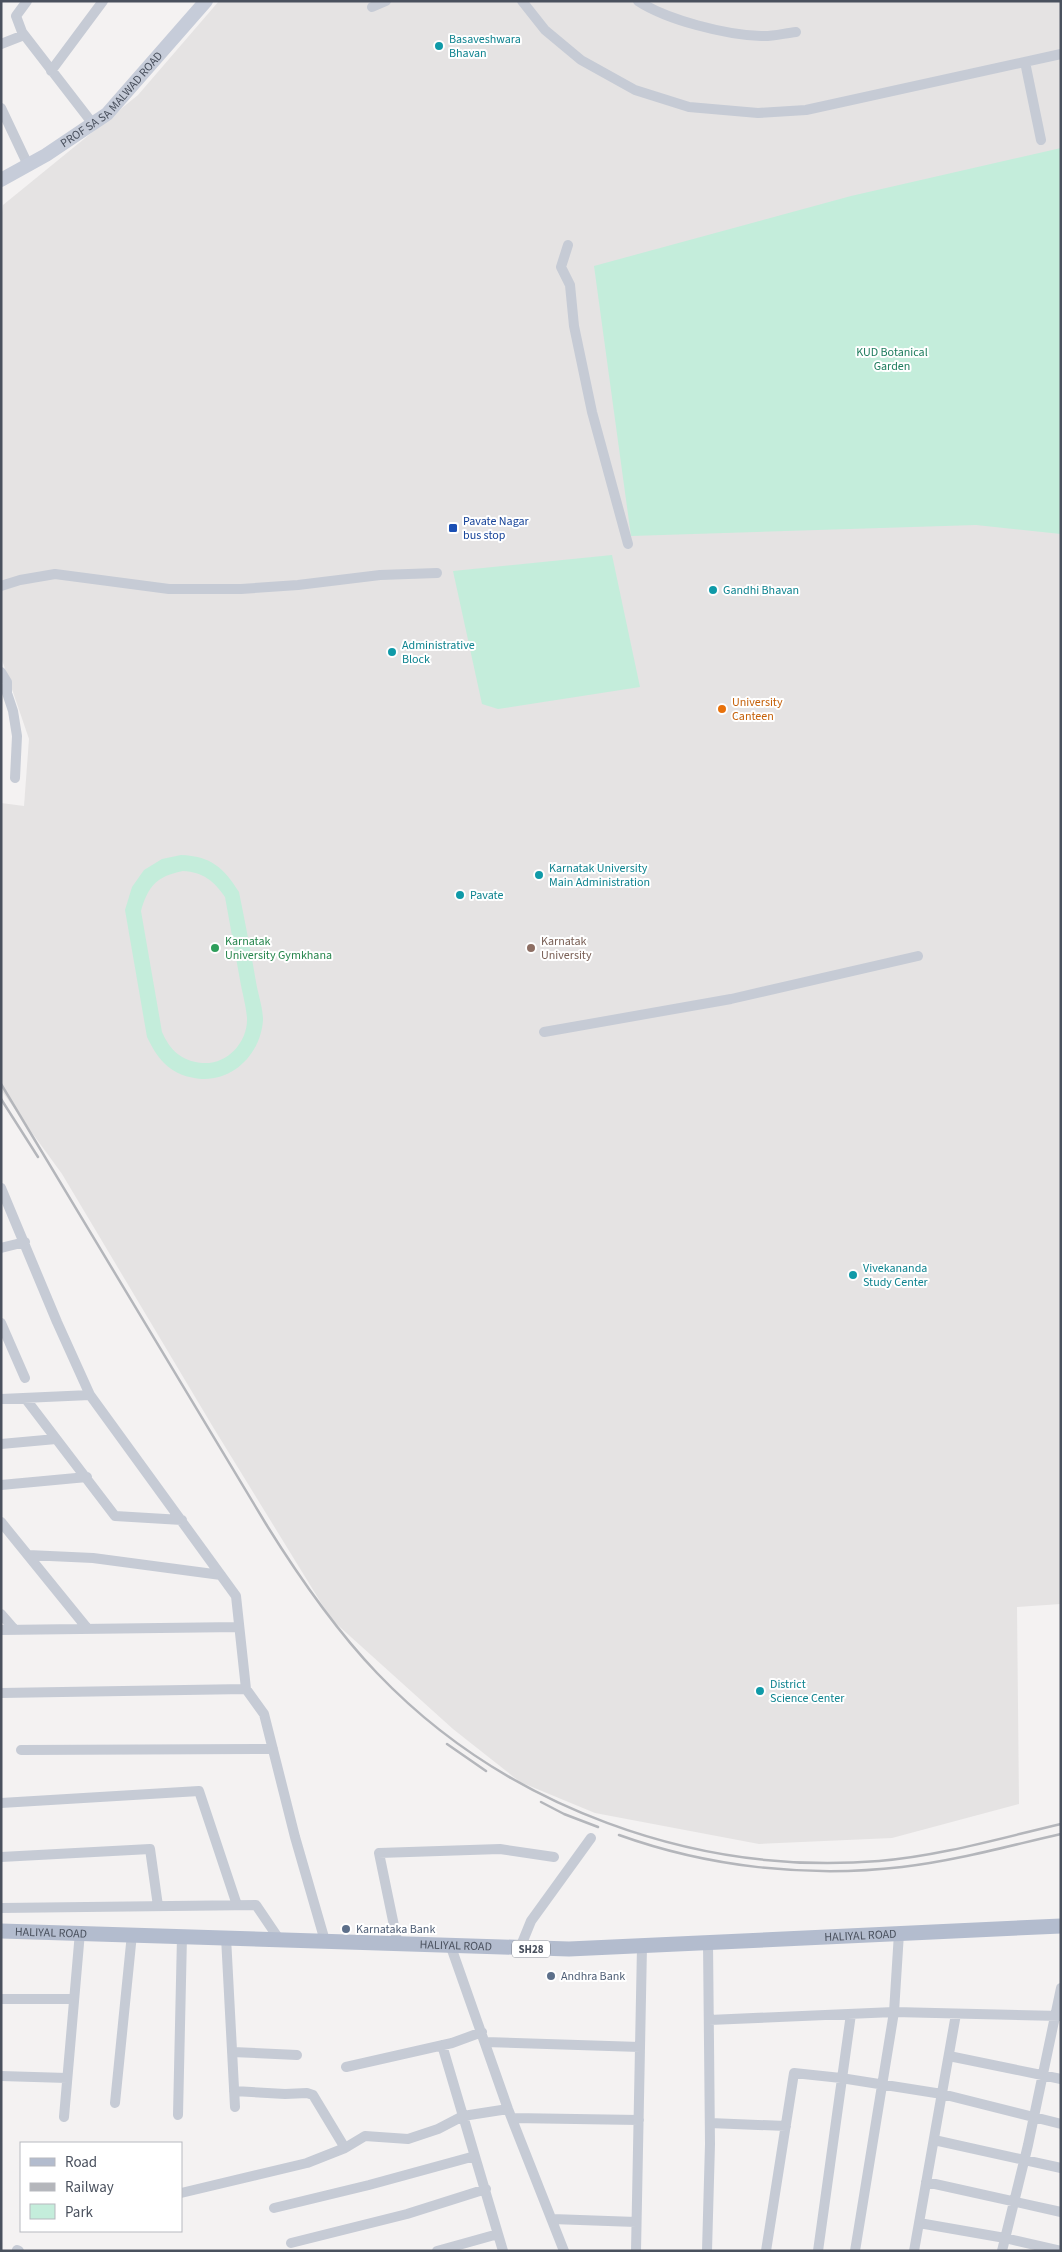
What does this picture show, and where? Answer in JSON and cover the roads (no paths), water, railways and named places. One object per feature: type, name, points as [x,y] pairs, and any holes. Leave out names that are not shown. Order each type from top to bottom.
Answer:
[{"type":"main road","name":"HALIYAL ROAD","points":[[1,1930],[279,1939],[451,1947],[569,1949],[1061,1926]]},
{"type":"street","points":[[27,1],[16,16],[24,35],[93,124]]},
{"type":"street","points":[[51,71],[103,1]]},
{"type":"street","name":"PROF SA SA MALWAD ROAD","points":[[1,180],[28,165],[107,114],[206,1]]},
{"type":"street","points":[[522,1],[545,30],[581,60],[635,90],[689,107],[758,113],[806,110],[1061,54]]},
{"type":"street","points":[[638,1],[690,23],[725,32],[762,37],[796,32]]},
{"type":"street","points":[[1,44],[24,35]]},
{"type":"street","points":[[1025,62],[1041,140]]},
{"type":"street","points":[[1,108],[28,165]]},
{"type":"street","points":[[568,245],[561,267],[570,285],[574,326],[592,412],[628,544]]},
{"type":"street","points":[[1,586],[20,580],[55,574],[169,589],[298,585],[380,574],[437,573]]},
{"type":"street","points":[[1,672],[7,682],[7,693],[13,711],[16,736],[15,778]]},
{"type":"street","points":[[544,1032],[731,999],[918,956]]},
{"type":"street","points":[[2,1189],[57,1322],[90,1395],[236,1596],[246,1689],[264,1714],[295,1837],[325,1941]]},
{"type":"street","points":[[1,1248],[25,1242]]},
{"type":"street","points":[[1,1323],[26,1378]]},
{"type":"street","points":[[1,1399],[90,1395]]},
{"type":"street","points":[[25,1398],[115,1516],[182,1520]]},
{"type":"street","points":[[1,1444],[56,1439]]},
{"type":"street","points":[[1,1485],[87,1477]]},
{"type":"street","points":[[1,1522],[87,1628]]},
{"type":"street","points":[[28,1555],[93,1558],[221,1575]]},
{"type":"street","points":[[1,1614],[14,1629]]},
{"type":"street","points":[[1,1630],[239,1627]]},
{"type":"street","points":[[1,1693],[246,1689]]},
{"type":"street","points":[[21,1750],[273,1749]]},
{"type":"street","points":[[1,1804],[199,1792],[237,1905]]},
{"type":"street","points":[[520,1948],[531,1921],[591,1838]]},
{"type":"street","points":[[1,1857],[150,1849],[158,1906]]},
{"type":"street","points":[[398,1944],[380,1853],[500,1849],[554,1857]]},
{"type":"street","points":[[1,1908],[256,1905],[279,1939]]},
{"type":"street","points":[[64,2117],[80,1932]]},
{"type":"street","points":[[855,2251],[894,2012],[898,1933]]},
{"type":"street","points":[[115,2103],[132,1934]]},
{"type":"street","points":[[178,2114],[182,1936]]},
{"type":"street","points":[[226,1937],[235,2107]]},
{"type":"street","points":[[707,2251],[710,2123],[708,1942]]},
{"type":"street","points":[[636,2251],[642,1946]]},
{"type":"street","points":[[451,1947],[510,2114],[564,2251]]},
{"type":"street","points":[[1002,2251],[1058,2015],[1061,1988]]},
{"type":"street","points":[[1,1999],[74,1999]]},
{"type":"street","points":[[709,2020],[894,2012],[1058,2015]]},
{"type":"street","points":[[818,2251],[841,2078],[852,2014]]},
{"type":"street","points":[[914,2251],[956,2014]]},
{"type":"street","points":[[346,2067],[483,2037],[640,2046]]},
{"type":"street","points":[[442,2045],[503,2251]]},
{"type":"street","points":[[232,2052],[297,2054]]},
{"type":"street","points":[[949,2056],[1061,2079]]},
{"type":"street","points":[[766,2251],[794,2073],[841,2078],[942,2094],[1061,2124]]},
{"type":"street","points":[[1,2076],[68,2078]]},
{"type":"street","points":[[234,2091],[285,2094],[307,2093],[313,2095],[345,2148]]},
{"type":"street","points":[[182,2194],[307,2163],[345,2148],[365,2136],[408,2139],[464,2116],[510,2114],[638,2120]]},
{"type":"street","points":[[710,2123],[786,2126]]},
{"type":"street","points":[[934,2140],[1061,2168]]},
{"type":"street","points":[[274,2208],[369,2186],[475,2156]]},
{"type":"street","points":[[926,2182],[1061,2212]]},
{"type":"street","points":[[291,2243],[407,2214],[486,2189]]},
{"type":"street","points":[[552,2219],[636,2222]]},
{"type":"street","points":[[919,2224],[1005,2238],[1061,2251]]},
{"type":"street","points":[[437,2251],[498,2234]]},
{"type":"railway","points":[[1,1084],[266,1524],[318,1602],[377,1673],[428,1720],[484,1761],[544,1795],[607,1823],[673,1843],[741,1857],[810,1863],[902,1859],[948,1851],[1061,1824]]},
{"type":"railway","points":[[1,1099],[38,1157]]},
{"type":"railway","points":[[447,1744],[486,1771]]},
{"type":"railway","points":[[541,1802],[564,1814],[598,1827]]},
{"type":"railway","points":[[619,1835],[687,1855],[723,1862],[758,1867],[830,1871],[866,1870],[922,1864],[962,1857],[1061,1834]]},
{"type":"place","name":"Basaveshwara Bhavan","points":[[439,46]]},
{"type":"place","name":"Pavate Nagar bus stop","points":[[453,528]]},
{"type":"place","name":"Gandhi Bhavan","points":[[713,590]]},
{"type":"place","name":"Administrative Block","points":[[392,652]]},
{"type":"place","name":"University Canteen","points":[[722,709]]},
{"type":"place","name":"Karnatak University Main Administration","points":[[539,875]]},
{"type":"place","name":"Pavate","points":[[460,895]]},
{"type":"place","name":"Karnatak University Gymkhana","points":[[215,948]]},
{"type":"place","name":"Karnatak University","points":[[531,948]]},
{"type":"place","name":"Vivekananda Study Center","points":[[853,1275]]},
{"type":"place","name":"District Science Center","points":[[760,1691]]},
{"type":"place","name":"Karnataka Bank","points":[[346,1929]]},
{"type":"place","name":"Andhra Bank","points":[[551,1976]]},
{"type":"park label","name":"KUD Botanical Garden","points":[[892,359]]}]
